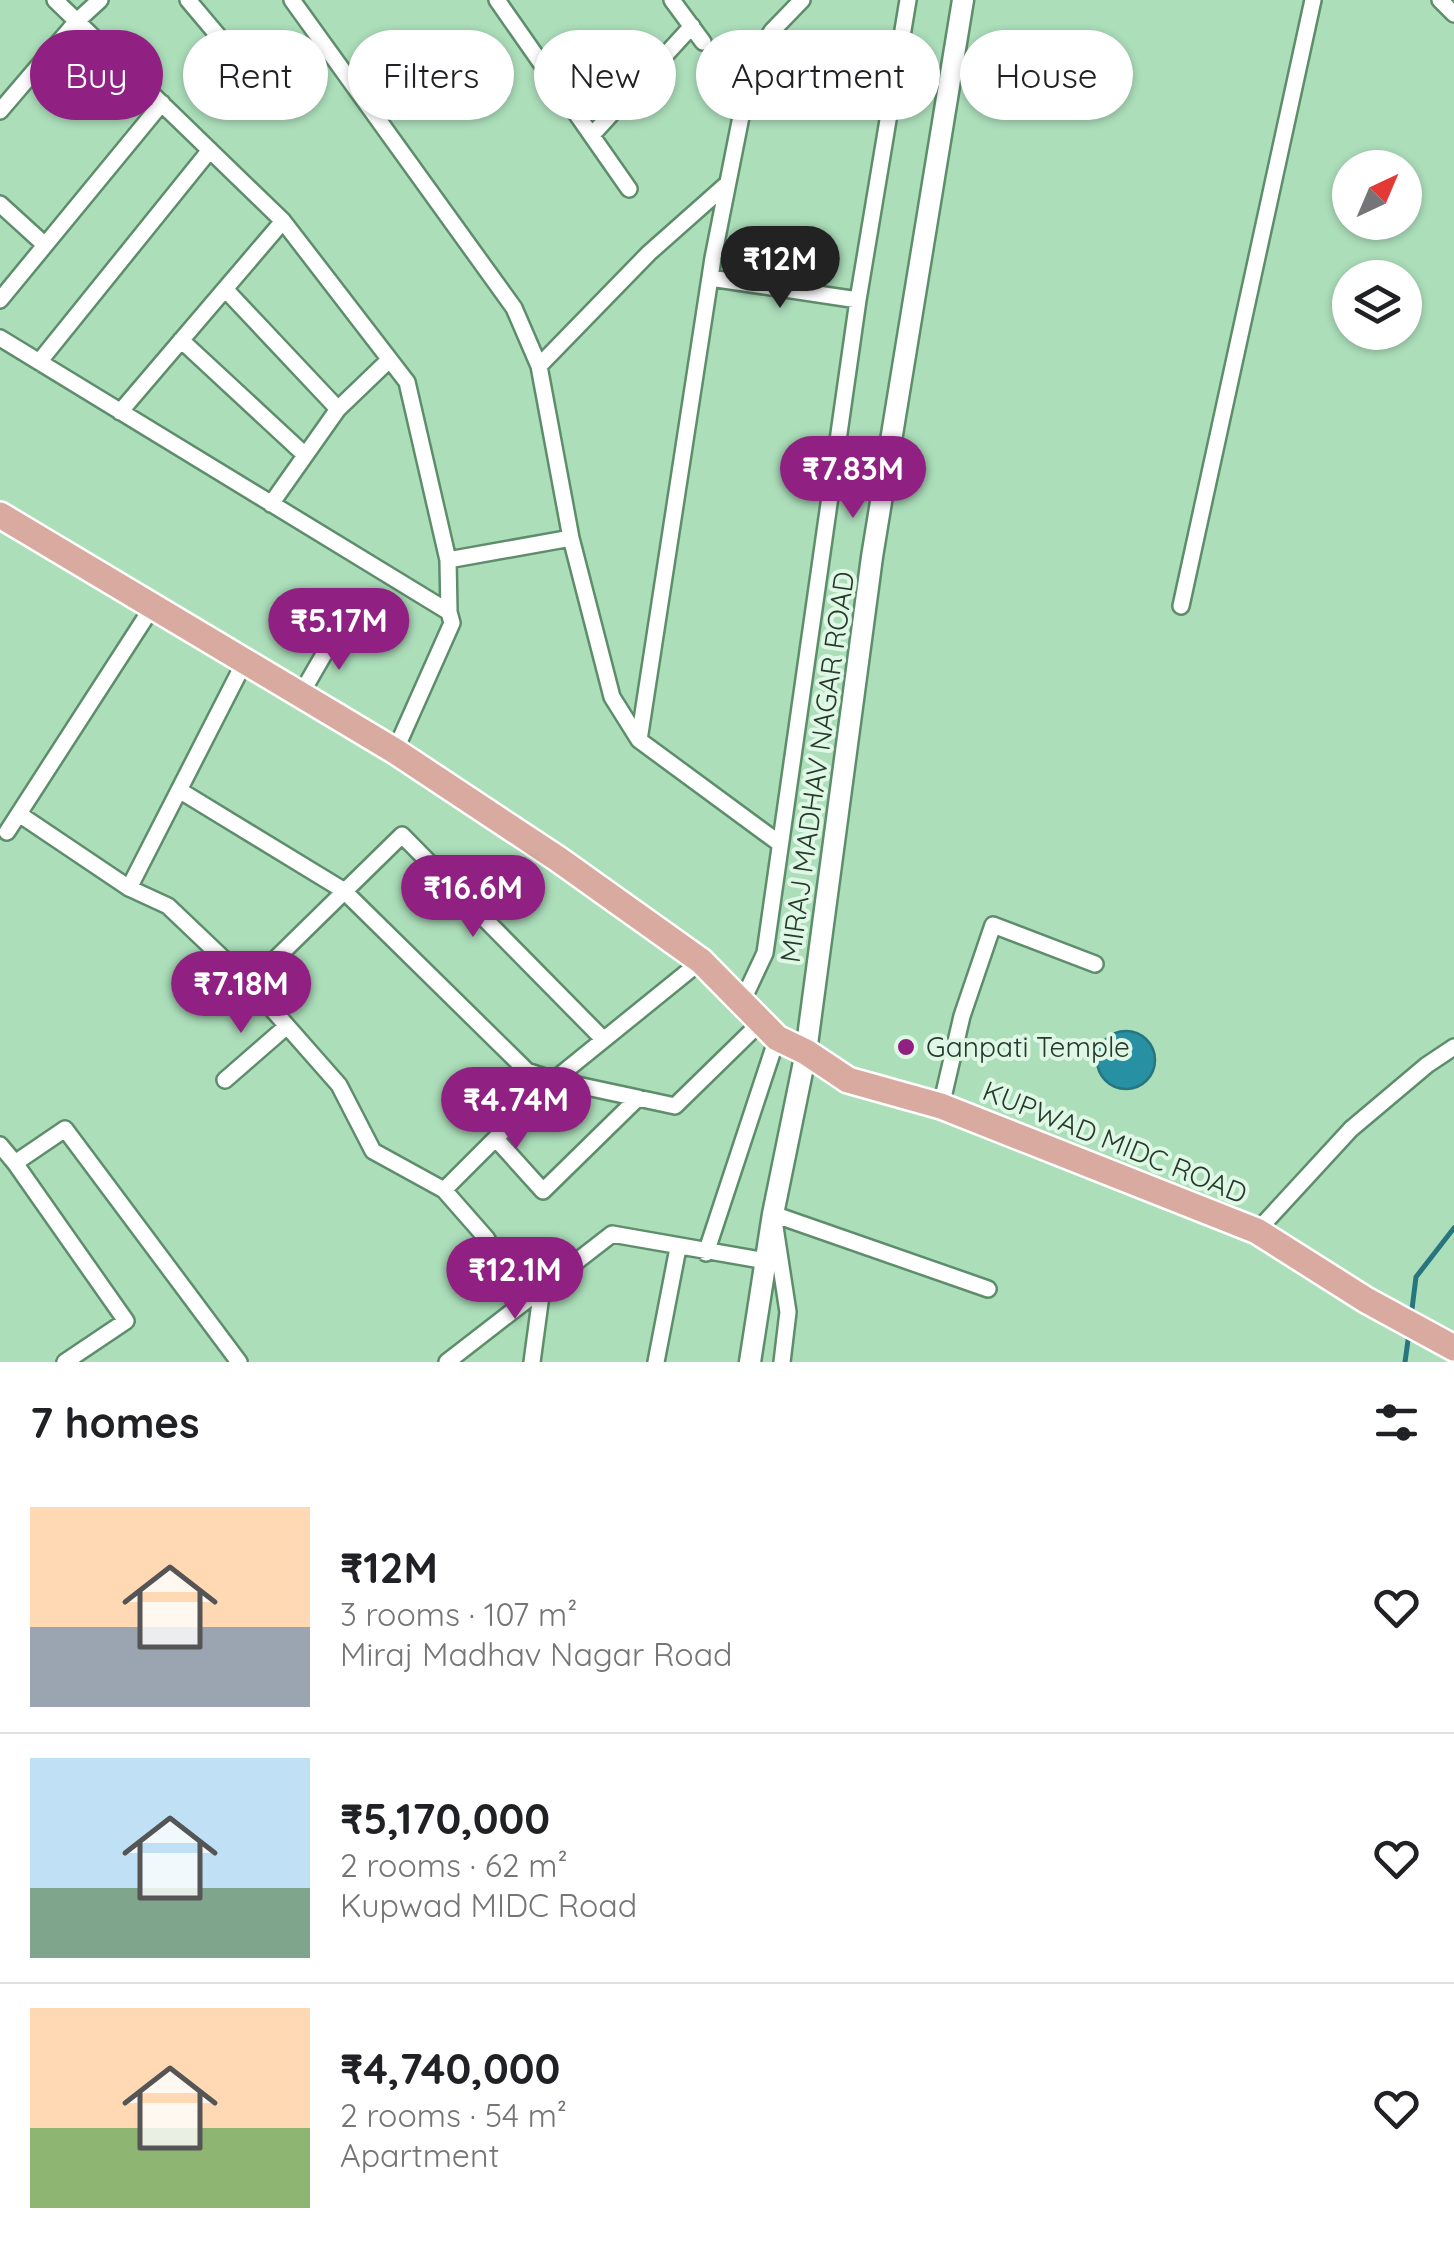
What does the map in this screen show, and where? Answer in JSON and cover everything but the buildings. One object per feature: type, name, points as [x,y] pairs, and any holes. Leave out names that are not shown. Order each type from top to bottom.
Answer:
[{"type":"main road","name":"KUPWAD MIDC ROAD","points":[[0,515],[395,751],[558,859],[700,961],[768,1031],[848,1080],[941,1106],[1257,1230],[1366,1300],[1454,1348]]},
{"type":"street","points":[[55,0],[86,30]]},
{"type":"street","points":[[0,111],[77,21],[100,0]]},
{"type":"street","points":[[188,0],[213,30]]},
{"type":"street","points":[[292,0],[514,308],[538,366],[571,538],[612,697],[639,740],[780,843]]},
{"type":"street","points":[[498,0],[629,189]]},
{"type":"street","points":[[672,0],[696,32]]},
{"type":"street","points":[[639,740],[710,278],[752,61],[802,0]]},
{"type":"street","points":[[742,1002],[765,953],[858,300],[908,0]]},
{"type":"street","name":"MIRAJ MADHAV NAGAR ROAD","points":[[750,1362],[773,1214],[806,1052],[872,558],[963,0]]},
{"type":"street","points":[[1181,606],[1313,0]]},
{"type":"street","points":[[1440,0],[1454,14]]},
{"type":"street","points":[[592,135],[692,26]]},
{"type":"street","points":[[163,104],[283,220],[406,382],[448,560],[452,623],[395,751]]},
{"type":"street","points":[[0,300],[148,120]]},
{"type":"street","points":[[39,362],[210,150]]},
{"type":"street","points":[[538,366],[648,253],[728,183]]},
{"type":"street","points":[[0,204],[45,245]]},
{"type":"street","points":[[120,412],[283,220]]},
{"type":"street","points":[[710,278],[858,300]]},
{"type":"street","points":[[225,289],[338,409]]},
{"type":"street","points":[[0,338],[449,612]]},
{"type":"street","points":[[182,340],[306,454]]},
{"type":"street","points":[[271,504],[338,409],[389,360]]},
{"type":"street","points":[[448,560],[571,538]]},
{"type":"street","points":[[2,833],[19,814],[153,606]]},
{"type":"street","points":[[300,694],[338,630]]},
{"type":"street","points":[[129,888],[244,661]]},
{"type":"street","points":[[179,790],[343,890],[527,1070],[554,1080],[675,1106],[768,1031]]},
{"type":"street","points":[[19,814],[129,888],[168,906],[250,984],[338,1085],[374,1152],[444,1190],[487,1239]]},
{"type":"street","points":[[250,984],[402,835],[602,1039]]},
{"type":"street","points":[[941,1106],[962,1016],[993,925],[1095,964]]},
{"type":"street","points":[[444,1190],[554,1080],[700,961]]},
{"type":"street","points":[[224,1080],[287,1026]]},
{"type":"street","points":[[706,1253],[768,1031]]},
{"type":"street","points":[[1257,1230],[1350,1129],[1454,1047]]},
{"type":"street","points":[[497,1140],[543,1191],[638,1098]]},
{"type":"street","points":[[15,1163],[65,1129],[239,1362]]},
{"type":"street","points":[[0,1145],[126,1322],[64,1362]]},
{"type":"street","points":[[782,1362],[788,1312],[773,1214],[988,1289]]},
{"type":"street","points":[[447,1362],[612,1234],[766,1261]]},
{"type":"street","points":[[656,1362],[678,1248]]},
{"type":"street","points":[[532,1362],[542,1288]]},
{"type":"street","points":[[88,1346],[100,1362]]},
{"type":"water","points":[[1126,1031],[1147,1039],[1155,1060],[1147,1081],[1126,1089],[1105,1081],[1097,1060],[1105,1039]]},
{"type":"waterway","points":[[1411,1317],[1416,1277],[1454,1228]]},
{"type":"waterway","points":[[1405,1362],[1409,1333]]},
{"type":"place","name":"Ganpati Temple","points":[[906,1047]]}]
